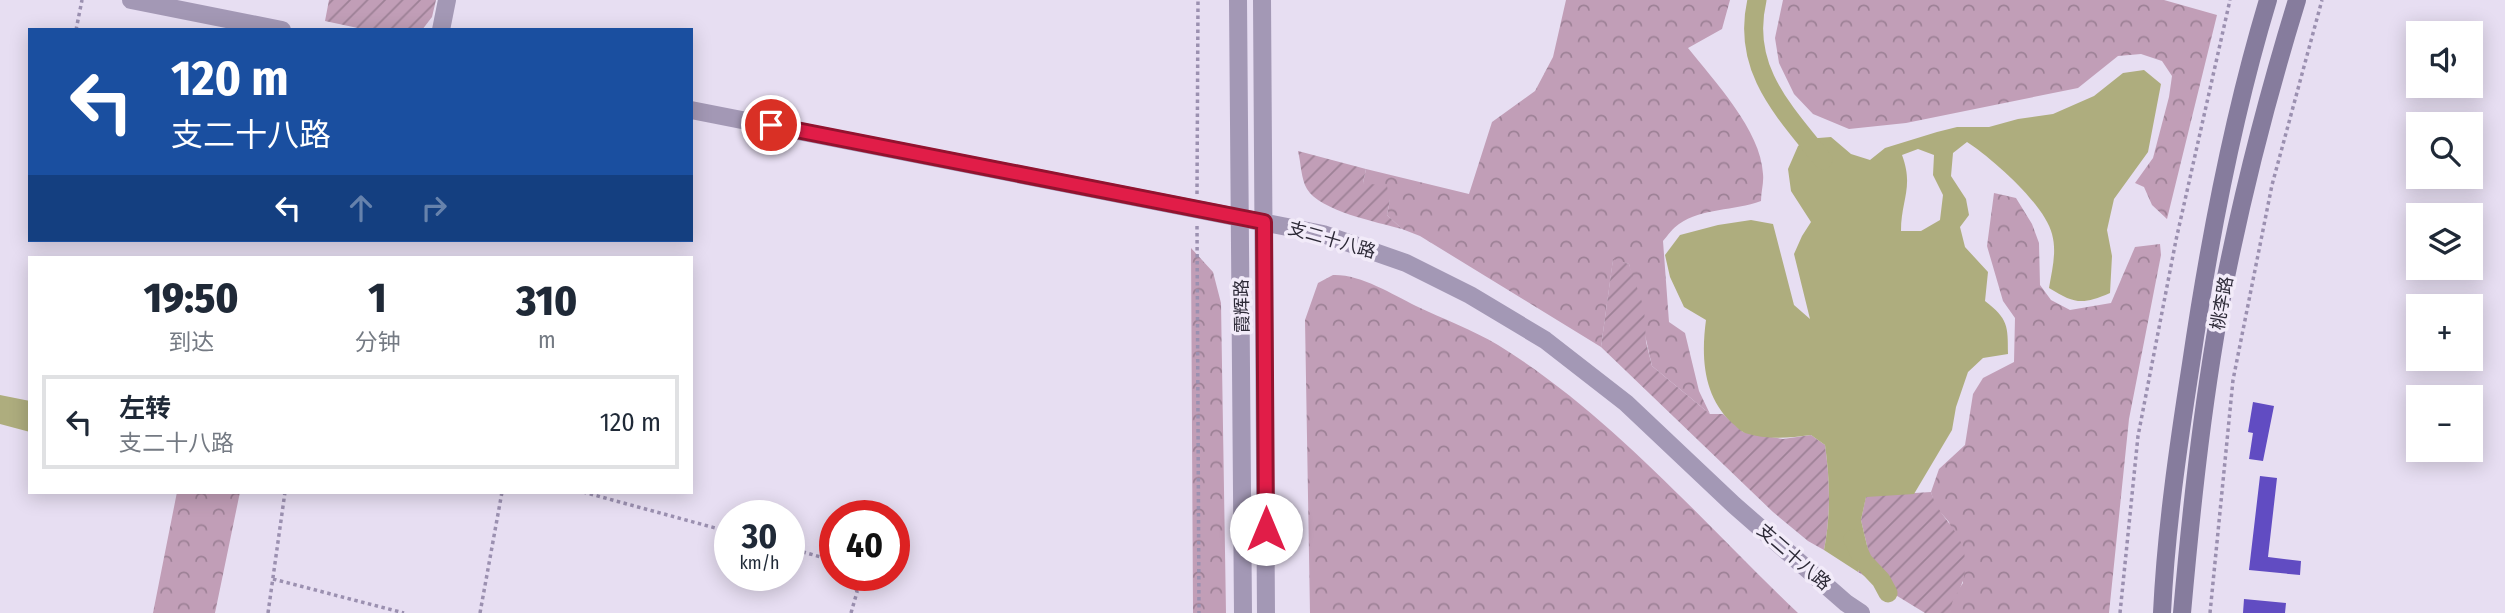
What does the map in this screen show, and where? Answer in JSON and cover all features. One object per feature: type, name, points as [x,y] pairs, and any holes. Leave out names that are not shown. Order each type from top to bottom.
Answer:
[{"type":"main road","name":"桃李路","points":[[2162,613],[2174,474],[2212,230],[2251,56],[2268,0]]},
{"type":"main road","name":"桃李路","points":[[2182,613],[2206,399],[2226,278],[2263,112],[2297,0]]},
{"type":"street","points":[[131,0],[272,28]]},
{"type":"street","points":[[441,28],[447,0]]},
{"type":"street","name":"霞辉路","points":[[1238,0],[1243,613]]},
{"type":"street","name":"霞辉路","points":[[1262,0],[1266,613]]},
{"type":"street","name":"支二十八路","points":[[693,110],[1322,234],[1406,263],[1470,295],[1545,340],[1626,403],[1734,505],[1861,613]]},
{"type":"path","points":[[76,28],[82,0]]},
{"type":"path","points":[[1198,0],[1199,613]]},
{"type":"path","points":[[2120,613],[2138,436],[2176,240],[2230,0]]},
{"type":"path","points":[[2210,613],[2233,380],[2272,185],[2322,0]]},
{"type":"path","points":[[268,613],[285,494]]},
{"type":"path","points":[[480,613],[502,494]]},
{"type":"path","points":[[590,494],[714,528]]},
{"type":"path","points":[[273,579],[404,613]]},
{"type":"path","points":[[851,613],[857,591]]},
{"type":"green space","points":[[329,0],[436,0],[432,17],[424,28],[358,28],[325,21]]},
{"type":"green space","points":[[1566,0],[1730,0],[1722,29],[1688,48],[1735,107],[1754,140],[1763,174],[1761,201],[1688,219],[1679,224],[1663,241],[1669,322],[1685,333],[1699,391],[1710,414],[1652,366],[1629,264],[1613,260],[1601,347],[1420,236],[1402,229],[1387,215],[1390,200],[1363,183],[1366,169],[1469,194],[1492,122],[1535,91],[1553,57]]},
{"type":"green space","points":[[1783,0],[2164,0],[2217,15],[2167,219],[2152,205],[2144,187],[2135,183],[2153,158],[2169,97],[2172,76],[2162,61],[2141,54],[2118,56],[2078,88],[1906,123],[1849,129],[1813,114],[1794,94],[1779,63],[1775,38]]},
{"type":"green space","points":[[1298,151],[1366,169],[1363,183],[1387,186],[1390,200],[1387,215],[1402,229],[1350,215],[1314,197],[1305,185]]},
{"type":"green space","points":[[1994,193],[2016,198],[2032,224],[2039,243],[2040,285],[2051,300],[2070,310],[2111,303],[2135,247],[2160,244],[2161,255],[2129,419],[2109,613],[1951,613],[1951,600],[1963,583],[1949,522],[1935,506],[1931,492],[1939,469],[1965,445],[1973,394],[1983,378],[2014,362],[2015,318],[2003,301],[1987,246]]},
{"type":"green space","points":[[1191,248],[1213,272],[1221,303],[1226,613],[1193,613]]},
{"type":"green space","points":[[1613,259],[1629,264],[1644,308],[1646,342],[1652,366],[1710,414],[1723,414],[1743,432],[1783,439],[1811,435],[1825,445],[1829,498],[1824,550],[1808,541],[1773,512],[1601,347]]},
{"type":"green space","points":[[1333,275],[1365,281],[1468,329],[1540,373],[1580,404],[1655,471],[1798,613],[1310,613],[1305,320],[1318,283]]},
{"type":"green space","points":[[1931,492],[1964,551],[1964,578],[1953,599],[1951,613],[1925,613],[1858,572],[1868,550],[1861,520],[1866,496]]},
{"type":"green space","points":[[177,494],[240,494],[215,613],[153,613]]},
{"type":"shaded area","points":[[2144,70],[2161,84],[2148,152],[2114,199],[2107,230],[2112,256],[2110,293],[2092,300],[2079,301],[2049,288],[2054,248],[2052,234],[2039,210],[2003,170],[1967,142],[1953,153],[1951,176],[1966,199],[1969,215],[1960,227],[1965,247],[1988,272],[1985,301],[2005,323],[2008,354],[1983,358],[1968,372],[1956,407],[1952,430],[1914,494],[1866,497],[1861,520],[1868,550],[1858,572],[1824,550],[1829,498],[1825,445],[1811,435],[1770,438],[1745,433],[1722,412],[1706,375],[1706,320],[1684,307],[1670,277],[1665,255],[1680,235],[1751,220],[1773,224],[1794,305],[1810,319],[1794,254],[1811,222],[1791,191],[1788,169],[1798,146],[1806,139],[1831,137],[1851,154],[1870,160],[1885,148],[1937,132],[1957,127],[1989,127],[2053,114],[2094,96],[2123,73]],"holes":[[[1918,149],[1934,155],[1933,175],[1943,195],[1940,220],[1921,231],[1901,231],[1907,185],[1902,155]]]},
{"type":"shaded area","points":[[0,395],[28,401],[28,431],[0,424]]},
{"type":"building","points":[[2253,402],[2274,406],[2263,461],[2249,459],[2253,433],[2248,432]]},
{"type":"building","points":[[2260,476],[2277,478],[2268,557],[2301,561],[2300,575],[2249,570]]},
{"type":"building","points":[[2244,599],[2286,603],[2285,613],[2243,613]]},
{"type":"waterway","points":[[1757,0],[1755,47],[1760,67],[1780,105],[1823,160]]},
{"type":"waterway","points":[[1853,539],[1863,561],[1881,580],[1888,593]]},
{"type":"route","points":[[771,125],[1264,222],[1266,529]]}]
